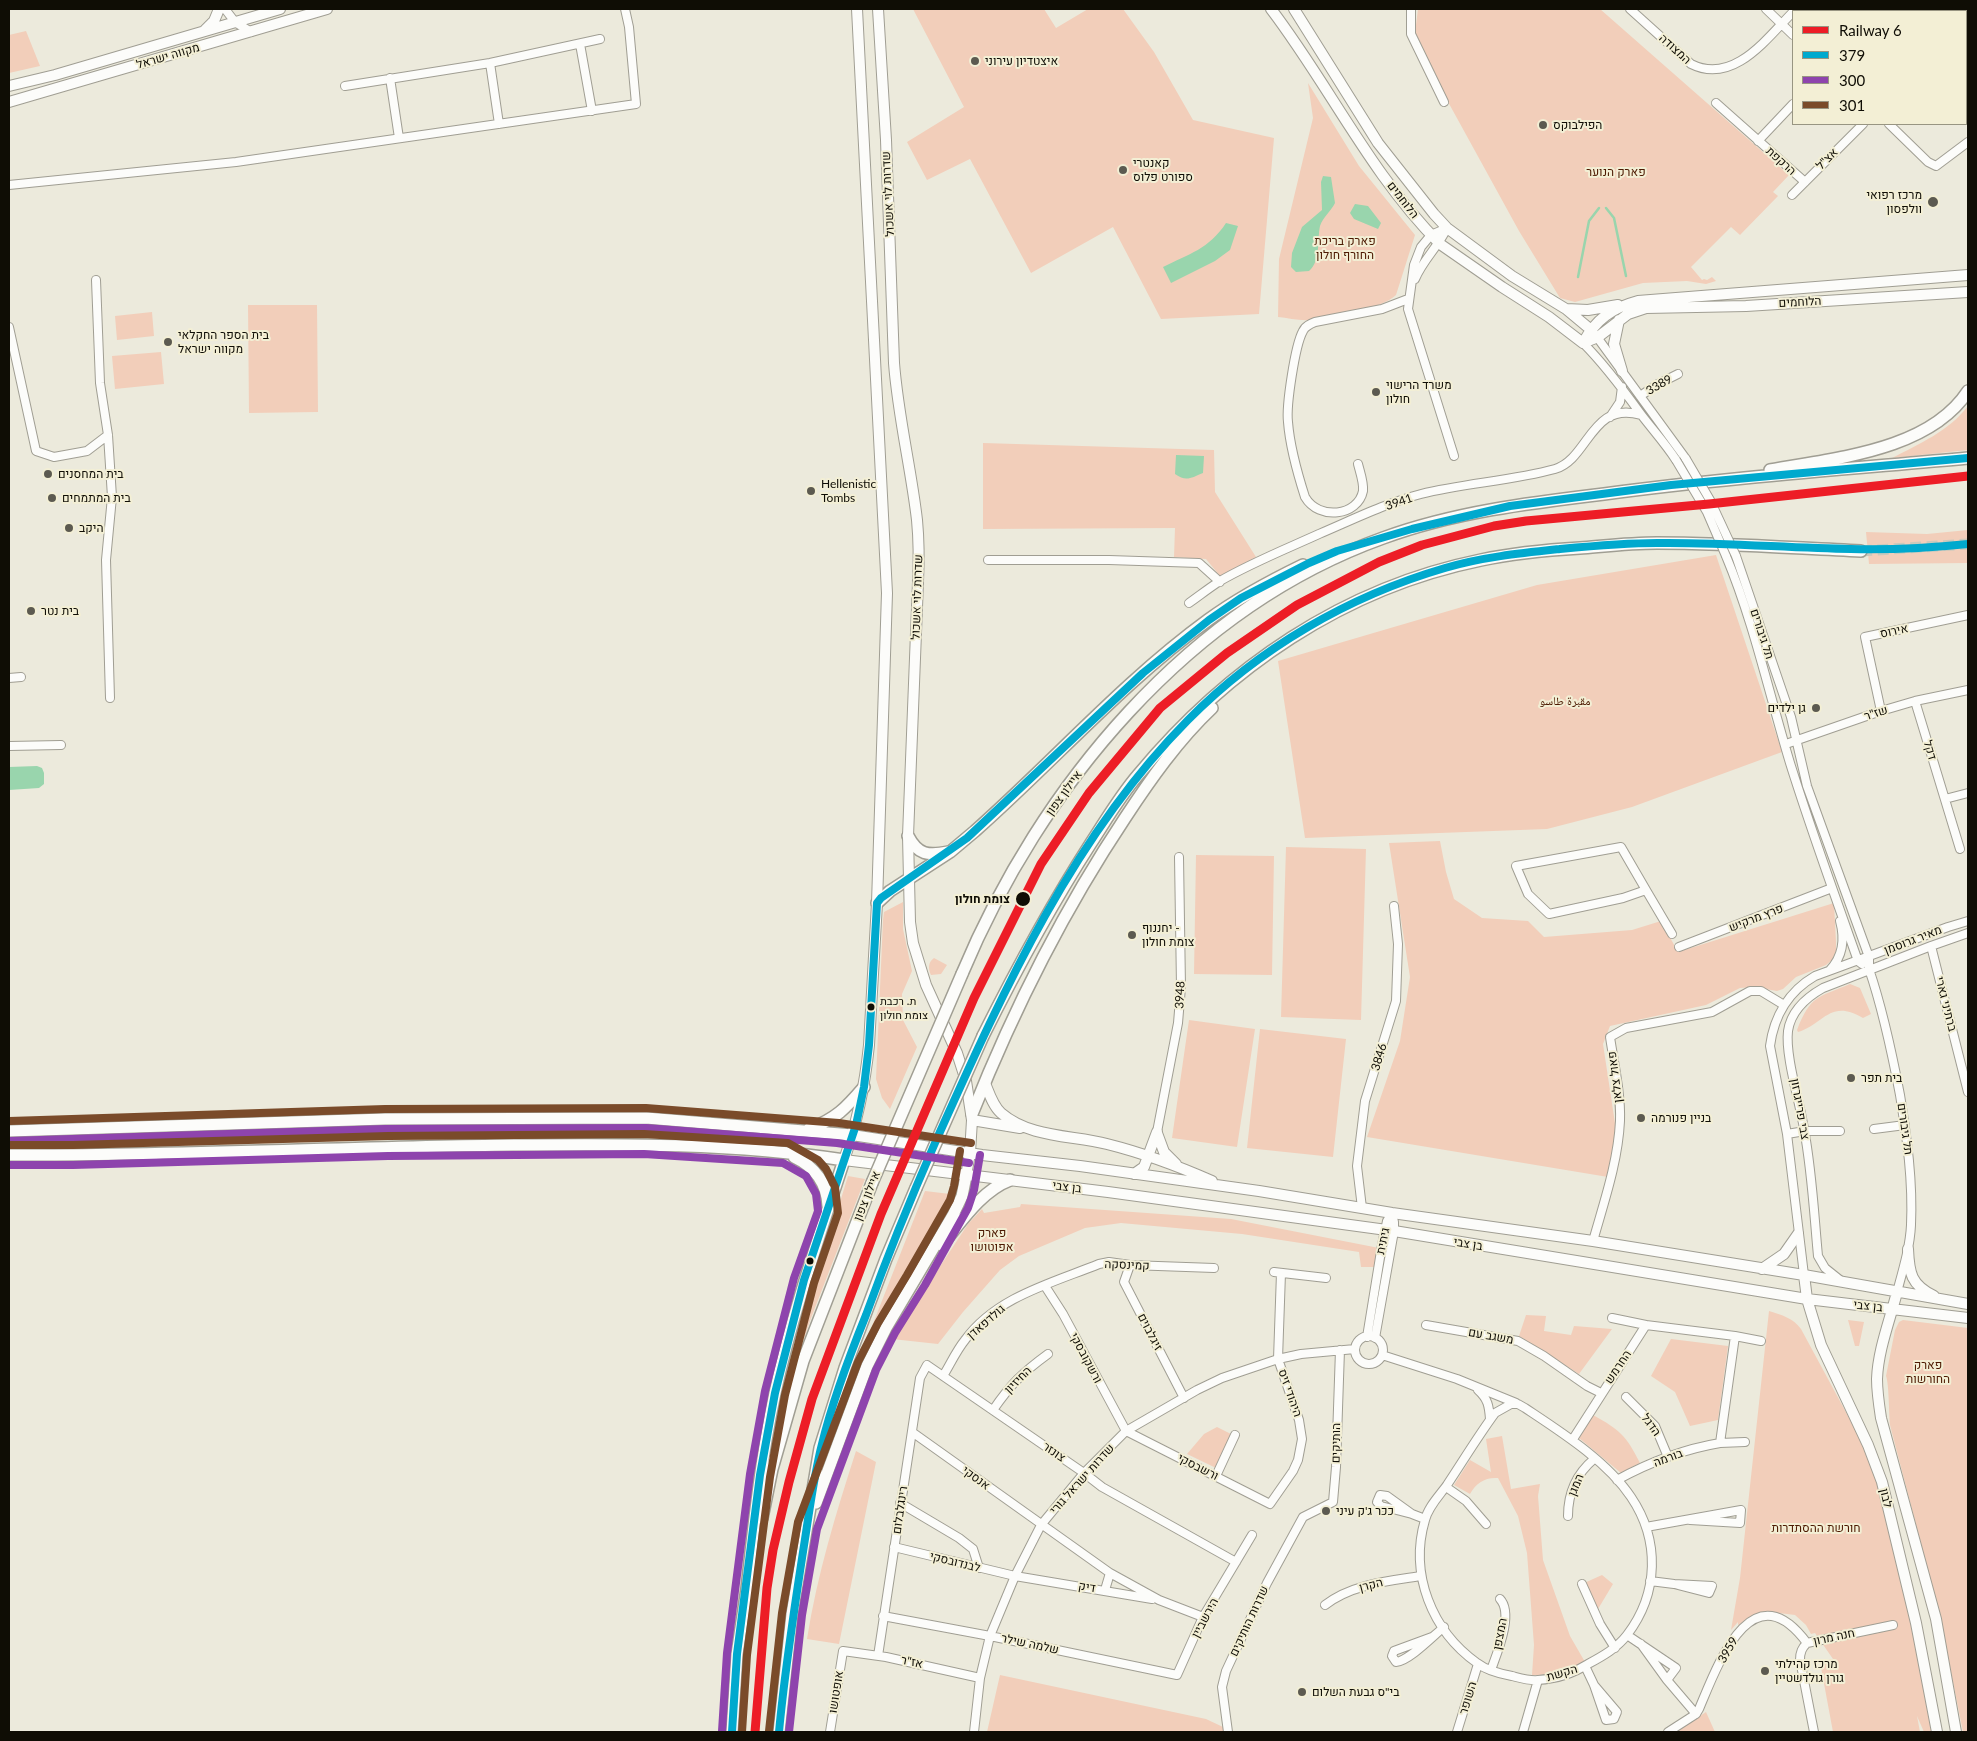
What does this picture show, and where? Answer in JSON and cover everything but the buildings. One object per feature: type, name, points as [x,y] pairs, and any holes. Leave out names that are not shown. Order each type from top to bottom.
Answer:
[{"type":"highway","points":[[1692,484],[1882,448],[1904,440],[1933,424],[1953,410],[1968,391]]},
{"type":"highway","name":"איילון צפון","points":[[732,1732],[738,1654],[747,1589],[772,1469],[788,1408],[824,1303],[872,1183],[973,948],[1009,877],[1039,827],[1072,780],[1145,695],[1199,644],[1239,613],[1283,585],[1316,566],[1385,537],[1412,529],[1510,506],[1692,484],[1968,458]]},
{"type":"highway","points":[[877,903],[890,891],[950,852],[986,821],[1143,672],[1209,620],[1241,598],[1309,563],[1337,551],[1385,537]]},
{"type":"highway","points":[[779,1732],[792,1614],[820,1448],[830,1412],[886,1259],[983,1036],[1050,910],[1107,818],[1136,777],[1191,717],[1267,652],[1306,627],[1343,608],[1417,577],[1466,563],[1515,554],[1654,543],[1861,551]]},
{"type":"highway","points":[[972,1117],[985,1083],[1051,942],[1090,874],[1138,798],[1205,714],[1245,677],[1306,627]]},
{"type":"highway","points":[[908,836],[915,847],[922,852],[931,854],[950,852]]},
{"type":"highway","points":[[804,1130],[836,1117],[864,1087]]},
{"type":"highway","points":[[9,1131],[385,1119],[646,1118],[852,1135]]},
{"type":"highway","points":[[9,1155],[73,1155],[388,1146],[634,1144],[786,1152],[844,1160],[804,1280],[775,1393],[760,1475],[747,1589]]},
{"type":"highway","points":[[786,1152],[808,1164],[818,1175],[826,1191],[828,1212]]},
{"type":"highway","points":[[807,1526],[867,1366],[886,1328],[953,1215],[962,1196],[966,1176]]},
{"type":"highway","points":[[916,1280],[959,1224],[986,1193],[997,1185],[1010,1180]]},
{"type":"main road","points":[[202,32],[214,22],[219,9]]},
{"type":"main road","name":"מקווה ישראל","points":[[9,86],[55,75],[280,9]]},
{"type":"main road","name":"מקווה ישראל","points":[[9,102],[327,9]]},
{"type":"main road","name":"שדרות לוי אשכול","points":[[844,1160],[864,1087],[871,1021],[877,903],[887,593],[857,9]]},
{"type":"main road","name":"שדרות לוי אשכול","points":[[878,9],[895,371],[915,508],[918,549],[908,880],[912,931],[920,966],[929,994],[957,1053],[966,1082],[972,1117],[970,1153],[966,1176]]},
{"type":"main road","name":"הלוחמים","points":[[1271,9],[1399,198],[1431,235],[1440,244],[1549,317],[1583,344]]},
{"type":"main road","name":"הלוחמים","points":[[1295,10],[1378,143],[1447,228],[1512,276],[1566,309],[1590,329]]},
{"type":"main road","name":"הלוחמים","points":[[1583,344],[1590,329],[1597,322],[1614,310],[1638,300],[1968,275]]},
{"type":"main road","name":"הלוחמים","points":[[1583,344],[1598,337],[1619,320],[1637,310],[1646,308],[1746,306],[1968,292]]},
{"type":"main road","points":[[1566,309],[1597,309],[1638,300]]},
{"type":"main road","points":[[1619,320],[1614,344],[1622,370]]},
{"type":"main road","points":[[985,1083],[994,1103],[1001,1112],[1028,1129]]},
{"type":"main road","points":[[972,1117],[1105,1143],[1178,1166],[1224,1186]]},
{"type":"main road","points":[[1134,1174],[1144,1167],[1157,1132]]},
{"type":"main road","points":[[1157,1132],[1164,1152],[1178,1166]]},
{"type":"main road","name":"בן צבי","points":[[852,1135],[970,1153],[1224,1186],[1392,1213],[1593,1241],[1968,1304]]},
{"type":"main road","name":"בן צבי","points":[[844,1160],[1010,1180],[1390,1231],[1807,1299],[1968,1318]]},
{"type":"main road","points":[[1762,1269],[1784,1254],[1798,1234]]},
{"type":"main road","points":[[1908,1249],[1914,1283],[1924,1291],[1944,1301]]},
{"type":"main road","name":"לבון","points":[[1804,1275],[1807,1299],[1821,1345],[1868,1445],[1882,1482],[1916,1623],[1937,1732]]},
{"type":"main road","name":"לבון","points":[[1898,1292],[1880,1357],[1877,1378],[1881,1418],[1936,1619],[1956,1732]]},
{"type":"street","points":[[226,9],[235,22],[251,32]]},
{"type":"street","points":[[9,184],[236,162],[636,104],[629,27],[625,9]]},
{"type":"street","points":[[1411,9],[1411,34],[1444,102]]},
{"type":"street","name":"המצודה","points":[[1630,9],[1691,64],[1699,68],[1716,69],[1735,64],[1756,51],[1792,13]]},
{"type":"street","points":[[1766,9],[1792,34]]},
{"type":"street","points":[[345,86],[490,63],[600,39]]},
{"type":"street","points":[[580,44],[592,110]]},
{"type":"street","points":[[490,63],[499,124]]},
{"type":"street","points":[[390,78],[399,138]]},
{"type":"street","name":"הרקפת","points":[[1716,103],[1805,182]]},
{"type":"street","name":"הרקפת","points":[[1758,141],[1792,105]]},
{"type":"street","name":"אצ\"ל","points":[[1792,195],[1862,125]]},
{"type":"street","points":[[1890,125],[1928,162],[1936,166],[1968,142]]},
{"type":"street","points":[[1447,228],[1431,235],[1421,247],[1414,265],[1408,309],[1454,456]]},
{"type":"street","points":[[1411,287],[1420,268],[1440,244],[1447,228]]},
{"type":"street","points":[[96,280],[100,383],[108,436],[112,497],[106,560],[110,698]]},
{"type":"street","points":[[1358,464],[1363,490],[1359,500],[1341,511],[1330,514],[1319,511],[1308,503],[1294,458],[1288,420],[1293,373],[1300,338],[1303,331],[1310,324],[1382,309],[1408,299]]},
{"type":"street","points":[[9,327],[36,451],[54,458],[87,451],[108,436]]},
{"type":"street","name":"תל גיבורים","points":[[1590,329],[1598,337],[1686,459],[1714,509],[1736,556],[1791,717],[1807,786],[1869,957],[1869,969],[1892,1051],[1910,1164],[1911,1226],[1908,1249],[1898,1292]]},
{"type":"street","name":"תל גיבורים","points":[[1583,344],[1603,363],[1642,415],[1663,439],[1706,512],[1726,556],[1741,596],[1790,761],[1858,961]]},
{"type":"street","name":"3389","points":[[1640,396],[1678,374]]},
{"type":"street","name":"3941","points":[[1609,418],[1620,402],[1622,387]]},
{"type":"street","name":"3941","points":[[1189,603],[1220,582],[1338,526],[1420,494],[1538,473],[1562,466],[1569,461],[1594,428],[1609,418],[1628,412],[1642,415]]},
{"type":"street","points":[[988,560],[1109,560],[1199,563],[1220,582]]},
{"type":"street","name":"אירוס","points":[[1881,711],[1865,638],[1968,615]]},
{"type":"street","points":[[9,678],[21,678]]},
{"type":"street","name":"שז\"ר","points":[[1786,744],[1881,711],[1968,690]]},
{"type":"street","name":"דקל","points":[[1915,702],[1960,849]]},
{"type":"street","points":[[9,746],[61,745]]},
{"type":"street","points":[[1945,799],[1968,794]]},
{"type":"street","points":[[1646,890],[1623,898],[1549,914],[1528,894],[1516,866],[1621,847],[1672,934]]},
{"type":"street","name":"3948","points":[[1157,1132],[1178,1023],[1181,987],[1179,857]]},
{"type":"street","name":"פרץ מרקיש","points":[[1679,947],[1832,888]]},
{"type":"street","points":[[1829,971],[1839,959],[1842,944],[1842,927],[1835,897]]},
{"type":"street","name":"3846","points":[[1362,1208],[1357,1166],[1365,1101],[1396,1001],[1398,944],[1394,906]]},
{"type":"street","name":"מאיר גרוסמן","points":[[1858,961],[1924,935],[1968,921]]},
{"type":"street","name":"מאיר גרוסמן","points":[[1869,969],[1968,933]]},
{"type":"street","name":"ברתיני גארי","points":[[1931,946],[1968,1092]]},
{"type":"street","points":[[1858,961],[1869,969]]},
{"type":"street","name":"צבי פרייגרזון","points":[[1804,1275],[1787,1134],[1770,1046],[1772,1032],[1784,1005],[1804,982],[1858,961]]},
{"type":"street","name":"צבי פרייגרזון","points":[[1844,1282],[1830,1274],[1819,1260],[1805,1131],[1790,1054],[1788,1032],[1794,1014],[1811,995],[1869,969]]},
{"type":"street","name":"פאול צלאן","points":[[1593,1241],[1613,1173],[1620,1120],[1610,1036],[1626,1028],[1712,1012],[1750,991],[1761,991],[1784,1005]]},
{"type":"street","points":[[1874,1129],[1905,1125]]},
{"type":"street","points":[[1787,1134],[1805,1131],[1840,1131]]},
{"type":"street","name":"גיתית","points":[[1371,1337],[1392,1213]]},
{"type":"street","name":"קמינסקה","points":[[1045,1286],[1099,1264],[1109,1262],[1130,1265],[1214,1268]]},
{"type":"street","name":"זיגלבוים","points":[[1130,1265],[1124,1282],[1184,1398]]},
{"type":"street","name":"היהודי זיס","points":[[1270,1504],[1293,1472],[1298,1460],[1302,1439],[1299,1420],[1278,1359],[1278,1273],[1326,1278]]},
{"type":"street","name":"גולדפאדן","points":[[943,1376],[965,1340],[983,1321],[1003,1305],[1021,1295],[1045,1286]]},
{"type":"street","name":"ורשקובסקי","points":[[1045,1286],[1063,1314],[1126,1432]]},
{"type":"street","points":[[1612,1318],[1646,1325],[1762,1341]]},
{"type":"street","name":"משגב עם","points":[[1426,1325],[1518,1341],[1544,1356],[1587,1386],[1601,1393]]},
{"type":"street","name":"החרמש","points":[[1573,1439],[1646,1325]]},
{"type":"street","points":[[1720,1443],[1735,1336]]},
{"type":"street","points":[[1371,1337],[1381,1343],[1382,1355],[1380,1359],[1372,1364],[1363,1363],[1357,1358],[1355,1349],[1359,1341],[1371,1337]]},
{"type":"street","name":"שדרות ישראל גורי","points":[[974,1732],[980,1678],[990,1636],[1015,1576],[1041,1525],[1084,1473],[1126,1432],[1222,1378],[1278,1359],[1355,1349]]},
{"type":"street","name":"הותיקים","points":[[1303,1517],[1332,1502],[1336,1468],[1340,1350]]},
{"type":"street","name":"החיזיון","points":[[993,1410],[1023,1372],[1048,1354]]},
{"type":"street","name":"הקשת","points":[[1382,1355],[1430,1369],[1518,1404],[1573,1439],[1617,1480],[1631,1496],[1646,1527],[1652,1544],[1653,1557],[1650,1581],[1641,1611],[1628,1634],[1615,1648],[1585,1666],[1570,1673],[1538,1680],[1491,1670],[1478,1664],[1458,1647],[1427,1600],[1421,1576],[1419,1556],[1428,1512],[1490,1419],[1505,1406],[1518,1404]]},
{"type":"street","name":"צונזר","points":[[928,1366],[1084,1473],[1102,1488],[1236,1562]]},
{"type":"street","name":"רינגלבלום","points":[[878,1656],[920,1378],[928,1366]]},
{"type":"street","name":"הקשת","points":[[1470,1385],[1486,1398],[1489,1404],[1490,1419]]},
{"type":"street","name":"הדגל","points":[[1626,1397],[1648,1417],[1668,1457]]},
{"type":"street","name":"אנסקי","points":[[912,1432],[1041,1525]]},
{"type":"street","name":"ורשבסקי","points":[[1126,1432],[1270,1504]]},
{"type":"street","points":[[1216,1476],[1235,1435]]},
{"type":"street","name":"בורמה","points":[[1617,1480],[1668,1457],[1698,1448],[1720,1443],[1745,1442]]},
{"type":"street","name":"המגן","points":[[1568,1516],[1574,1483],[1582,1470],[1594,1459]]},
{"type":"street","points":[[1446,1487],[1466,1500],[1486,1524]]},
{"type":"street","points":[[900,1504],[959,1538],[972,1549],[979,1568]]},
{"type":"street","points":[[1646,1527],[1741,1510],[1740,1523],[1690,1520]]},
{"type":"street","points":[[1412,1514],[1425,1520]]},
{"type":"street","name":"שדרות הותיקים","points":[[1228,1732],[1222,1687],[1226,1671],[1267,1583],[1303,1517]]},
{"type":"street","name":"דיק","points":[[1041,1525],[1110,1572],[1159,1600],[1203,1617]]},
{"type":"street","points":[[1236,1562],[1252,1535]]},
{"type":"street","name":"לבנדובסקי","points":[[894,1547],[1015,1576]]},
{"type":"street","name":"הירשביין","points":[[1177,1675],[1203,1617],[1236,1562]]},
{"type":"street","points":[[1105,1590],[1110,1572]]},
{"type":"street","name":"דיק","points":[[1015,1576],[1159,1600]]},
{"type":"street","name":"הקרן","points":[[1325,1605],[1352,1590],[1383,1582],[1421,1576]]},
{"type":"street","points":[[1650,1581],[1674,1584]]},
{"type":"street","points":[[1582,1584],[1600,1624],[1615,1648]]},
{"type":"street","name":"המצפן","points":[[1491,1670],[1503,1633],[1504,1609],[1500,1599]]},
{"type":"street","name":"שלמה שילר","points":[[883,1616],[1177,1675]]},
{"type":"street","name":"3959","points":[[1696,1714],[1724,1654],[1736,1635],[1749,1622],[1763,1616],[1778,1616],[1796,1628],[1808,1643]]},
{"type":"street","name":"חנה מרון","points":[[1814,1732],[1800,1653],[1808,1643],[1893,1625]]},
{"type":"street","points":[[1432,1637],[1394,1651],[1392,1656],[1394,1660],[1402,1661],[1432,1637],[1444,1627]]},
{"type":"street","points":[[1628,1634],[1676,1668],[1667,1680]]},
{"type":"street","points":[[1641,1644],[1667,1680],[1696,1714],[1668,1732]]},
{"type":"street","name":"אז\"ר","points":[[843,1651],[878,1656],[980,1678]]},
{"type":"street","name":"אופטושו","points":[[830,1732],[843,1651]]},
{"type":"street","name":"השופר","points":[[1457,1732],[1478,1664]]},
{"type":"street","points":[[1585,1666],[1594,1685]]},
{"type":"street","points":[[1523,1732],[1538,1680]]},
{"type":"green space","name":"קאנטרי ספורט פלוס","points":[[913,9],[1044,9],[1056,28],[1088,9],[1123,9],[1154,52],[1193,120],[1274,138],[1259,314],[1161,319],[1113,227],[1031,273],[970,159],[927,180],[907,142],[964,107]]},
{"type":"green space","name":"פארק הנוער","points":[[1418,9],[1600,9],[1789,175],[1773,192],[1778,196],[1740,235],[1731,227],[1691,267],[1702,280],[1712,277],[1716,281],[1706,284],[1687,281],[1643,283],[1575,302],[1560,298],[1519,231],[1447,100],[1415,33]]},
{"type":"green space","points":[[26,31],[40,66],[9,73],[9,35]]},
{"type":"green space","name":"פארק בריכת החורף חולון","points":[[1308,83],[1359,166],[1415,235],[1396,295],[1380,305],[1368,309],[1319,319],[1298,320],[1278,317],[1279,259],[1313,118]]},
{"type":"green space","points":[[248,305],[317,305],[318,412],[249,413]]},
{"type":"green space","points":[[152,312],[154,336],[117,340],[115,316]]},
{"type":"green space","points":[[161,352],[164,384],[115,389],[112,356]]},
{"type":"green space","points":[[1968,406],[1968,450],[1892,458],[1943,430]]},
{"type":"green space","points":[[983,443],[1214,450],[1215,492],[1256,557],[1220,576],[1206,559],[1174,557],[1175,528],[983,529]]},
{"type":"green space","points":[[1968,530],[1968,563],[1869,564],[1866,532],[1927,534]]},
{"type":"green space","name":"مقبرة طاسو","points":[[1716,555],[1782,752],[1632,807],[1547,829],[1305,838],[1278,661],[1537,585]]},
{"type":"green space","points":[[1440,841],[1454,899],[1482,918],[1528,921],[1544,937],[1632,930],[1661,921],[1678,952],[1834,903],[1836,951],[1832,960],[1826,965],[1796,977],[1783,989],[1777,991],[1754,987],[1740,988],[1706,1005],[1610,1026],[1603,1044],[1616,1130],[1608,1177],[1367,1137],[1400,1041],[1410,977],[1389,843]]},
{"type":"green space","points":[[1286,847],[1366,849],[1361,1020],[1281,1017]]},
{"type":"green space","points":[[1196,855],[1274,856],[1272,975],[1194,974]]},
{"type":"green space","points":[[903,902],[903,929],[912,971],[902,994],[903,1020],[917,1047],[890,1109],[882,1098],[876,1079],[883,920],[884,912]]},
{"type":"green space","points":[[934,958],[947,965],[941,974],[931,975],[929,966]]},
{"type":"green space","points":[[1850,984],[1860,988],[1871,1014],[1863,1018],[1852,1013],[1835,1012],[1807,1029],[1798,1032],[1797,1030],[1802,1019],[1816,999]]},
{"type":"green space","points":[[1189,1020],[1255,1029],[1237,1147],[1172,1138]]},
{"type":"green space","points":[[1260,1029],[1346,1039],[1333,1157],[1247,1148]]},
{"type":"green space","points":[[848,1176],[865,1179],[811,1318],[783,1401],[810,1300]]},
{"type":"green space","points":[[925,1191],[950,1194],[937,1225],[881,1326],[848,1397],[845,1395]]},
{"type":"green space","name":"פארק אפוטושו","points":[[1021,1204],[1231,1219],[1379,1248],[1376,1267],[1361,1267],[1359,1252],[1242,1234],[1121,1223],[1085,1228],[1019,1256],[1000,1270],[938,1344],[892,1339],[968,1224],[982,1209],[984,1213],[1020,1207]]},
{"type":"green space","name":"חורשת ההסתדרות","points":[[1769,1311],[1791,1320],[1801,1329],[1868,1453],[1906,1596],[1932,1732],[1924,1732],[1917,1716],[1920,1732],[1833,1732],[1820,1662],[1833,1659],[1815,1633],[1811,1634],[1806,1625],[1795,1615],[1779,1613],[1757,1613],[1738,1625],[1738,1622],[1731,1630],[1740,1578]]},
{"type":"green space","points":[[1526,1315],[1546,1316],[1544,1331],[1571,1335],[1574,1326],[1612,1329],[1579,1374],[1519,1336]]},
{"type":"green space","points":[[1848,1320],[1864,1322],[1859,1346],[1855,1346]]},
{"type":"green space","name":"פארק החורשות","points":[[1903,1320],[1968,1328],[1968,1732],[1963,1732],[1940,1617],[1890,1425],[1886,1376],[1895,1330],[1899,1322]]},
{"type":"green space","points":[[1671,1339],[1728,1346],[1718,1420],[1690,1426],[1675,1392],[1651,1376]]},
{"type":"green space","points":[[1593,1415],[1616,1429],[1626,1439],[1640,1463],[1621,1473],[1579,1438]]},
{"type":"green space","points":[[1217,1427],[1231,1434],[1216,1468],[1187,1454],[1204,1434]]},
{"type":"green space","points":[[1502,1436],[1511,1489],[1540,1484],[1538,1496],[1543,1560],[1570,1636],[1585,1662],[1566,1670],[1532,1675],[1534,1645],[1527,1553],[1518,1516],[1498,1478],[1481,1482],[1470,1494],[1454,1485],[1470,1460],[1491,1472],[1486,1439]]},
{"type":"green space","points":[[856,1451],[876,1462],[839,1644],[807,1639],[834,1521]]},
{"type":"green space","points":[[1602,1575],[1613,1584],[1595,1614],[1582,1584]]},
{"type":"green space","points":[[1000,1675],[1206,1719],[1223,1727],[1225,1732],[987,1732]]},
{"type":"green space","points":[[1706,1712],[1715,1732],[1676,1732]]},
{"type":"shaded area","points":[[1323,176],[1331,177],[1335,203],[1320,226],[1317,256],[1313,267],[1309,271],[1296,272],[1291,267],[1292,253],[1302,227],[1322,210],[1321,182]]},
{"type":"shaded area","points":[[1355,204],[1368,206],[1381,223],[1378,229],[1354,219],[1350,213]]},
{"type":"shaded area","points":[[1226,223],[1238,226],[1230,250],[1215,261],[1171,283],[1163,267],[1205,245],[1213,239]]},
{"type":"shaded area","points":[[1176,455],[1204,456],[1203,473],[1186,479],[1175,474]]},
{"type":"shaded area","points":[[37,766],[42,768],[44,773],[44,784],[39,788],[9,790],[9,767]]},
{"type":"waterway","points":[[1578,277],[1589,221],[1599,208]]},
{"type":"waterway","points":[[1606,208],[1614,218],[1626,276]]},
{"type":"tunnel","points":[[1861,551],[1968,544]]},
{"type":"rail line","name":"6","points":[[755,1732],[767,1588],[773,1550],[789,1482],[812,1399],[881,1214],[974,998],[1041,864],[1089,793],[1160,708],[1227,653],[1297,605],[1379,562],[1422,545],[1494,526],[1526,521],[1709,504],[1968,476]]},
{"type":"transit line","name":"379","points":[[732,1732],[737,1654],[760,1475],[775,1393],[804,1280],[856,1125],[864,1087],[869,1045],[877,903],[881,898],[967,838],[1143,673],[1209,620],[1241,598],[1309,563],[1337,551],[1412,529],[1510,506],[1671,485],[1968,458]]},
{"type":"transit line","name":"379","points":[[779,1732],[794,1611],[819,1456],[842,1378],[899,1229],[935,1143],[986,1031],[1043,920],[1074,866],[1109,815],[1146,766],[1188,720],[1215,694],[1275,648],[1340,609],[1374,593],[1409,580],[1473,561],[1546,551],[1633,544],[1706,543],[1866,549],[1939,547],[1968,544]]},
{"type":"transit line","name":"301","points":[[9,1121],[385,1109],[646,1108],[839,1123],[971,1143]]},
{"type":"transit line","name":"300","points":[[9,1141],[385,1129],[646,1128],[837,1143],[969,1163]]},
{"type":"transit line","name":"301","points":[[9,1145],[73,1145],[388,1136],[644,1134],[788,1143],[818,1160],[826,1169],[835,1187],[838,1213],[814,1283],[785,1395],[770,1477],[747,1655],[742,1732]]},
{"type":"transit line","name":"301","points":[[769,1731],[782,1613],[798,1522],[858,1362],[878,1323],[950,1200],[960,1151]]},
{"type":"transit line","name":"300","points":[[9,1165],[73,1165],[388,1156],[644,1154],[783,1163],[806,1176],[816,1194],[818,1211],[794,1278],[765,1391],[750,1474],[727,1653],[722,1731]]},
{"type":"transit line","name":"300","points":[[789,1732],[802,1615],[817,1529],[876,1370],[895,1333],[925,1285],[968,1208],[974,1190],[980,1155]]},
{"type":"place","name":"איצטדיון עירוני","points":[[975,61]]},
{"type":"place","name":"הפילבוקס","points":[[1543,125]]},
{"type":"place","name":"קאנטרי ספורט פלוס","points":[[1123,170]]},
{"type":"place","name":"מרכז רפואי וולפסון","points":[[1933,202]]},
{"type":"place","name":"בית הספר החקלאי מקווה ישראל","points":[[168,342]]},
{"type":"place","name":"משרד הרישוי חולון","points":[[1376,392]]},
{"type":"place","name":"בית המחסנים","points":[[48,474]]},
{"type":"place","name":"Hellenistic Tombs","points":[[811,491]]},
{"type":"place","name":"בית המתמחים","points":[[52,498]]},
{"type":"place","name":"היקב","points":[[69,528]]},
{"type":"place","name":"בית נטר","points":[[31,611]]},
{"type":"place","name":"גן ילדים","points":[[1816,708]]},
{"type":"place","name":"צומת חולון","points":[[1023,899]]},
{"type":"place","name":"יחננוף - צומת חולון","points":[[1132,935]]},
{"type":"place","name":"ת. רכבת צומת חולון","points":[[871,1007]]},
{"type":"place","name":"בית תפר","points":[[1851,1078]]},
{"type":"place","name":"בניין פנורמה","points":[[1641,1118]]},
{"type":"place","name":"ככר ג'ק עיני","points":[[1326,1511]]},
{"type":"place","name":"מרכז קהילתי גורן גולדשטיין","points":[[1765,1671]]},
{"type":"place","name":"בי\"ס גבעת השלום","points":[[1302,1692]]}]
